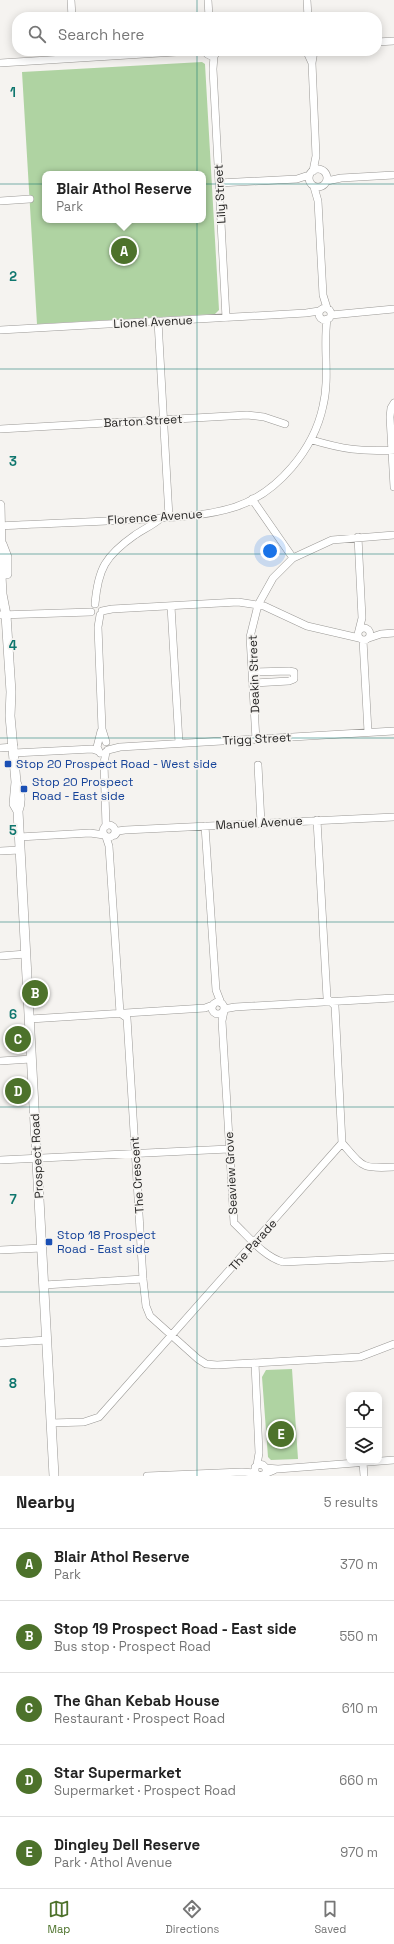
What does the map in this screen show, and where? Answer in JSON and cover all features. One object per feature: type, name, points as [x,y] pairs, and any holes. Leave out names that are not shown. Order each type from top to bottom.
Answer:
[{"type":"main road","name":"Prospect Road","points":[[0,505],[2,594],[6,605]]},
{"type":"main road","name":"Prospect Road","points":[[2,544],[6,557],[8,594],[3,615],[11,692],[10,716],[16,782],[14,804],[18,811],[54,1476]]},
{"type":"street","points":[[71,0],[72,12]]},
{"type":"street","points":[[208,0],[209,12]]},
{"type":"street","points":[[307,0],[308,12]]},
{"type":"street","points":[[382,42],[394,41]]},
{"type":"street","points":[[0,63],[65,56]]},
{"type":"street","name":"Lily Street","points":[[213,56],[212,70],[226,318]]},
{"type":"street","name":"Florence Avenue","points":[[1,526],[203,515],[236,507],[252,499],[280,480],[297,461],[312,440],[323,407],[328,374],[316,180],[311,56]]},
{"type":"street","name":"Florence Avenue","points":[[316,156],[324,171],[316,180]]},
{"type":"street","points":[[316,180],[324,171],[341,178]]},
{"type":"street","points":[[219,183],[297,179],[316,180],[394,175]]},
{"type":"street","points":[[0,201],[30,199]]},
{"type":"street","name":"Lionel Avenue","points":[[0,330],[306,313],[342,313],[394,309]]},
{"type":"street","points":[[120,1013],[109,831],[106,813],[96,593],[97,582],[104,565],[110,556],[136,534],[165,518],[164,420],[158,321]]},
{"type":"street","points":[[394,403],[391,408],[394,487]]},
{"type":"street","name":"Barton Street","points":[[0,429],[247,415],[264,417],[285,424]]},
{"type":"street","points":[[312,440],[342,449],[365,452],[393,450]]},
{"type":"street","points":[[252,499],[293,558]]},
{"type":"street","name":"Deakin Street","points":[[256,740],[254,683],[250,637],[258,605],[273,578],[293,558],[332,540],[394,534]]},
{"type":"street","points":[[358,537],[368,732]]},
{"type":"street","points":[[3,615],[238,602],[258,605],[307,626],[346,635],[394,633]]},
{"type":"street","points":[[171,606],[179,743]]},
{"type":"street","points":[[253,672],[294,672],[294,679],[289,681],[254,683]]},
{"type":"street","name":"Trigg Street","points":[[0,748],[14,750],[85,750],[103,747],[256,740],[394,731]]},
{"type":"street","points":[[258,765],[261,823]]},
{"type":"street","name":"Manuel Avenue","points":[[19,837],[394,816]]},
{"type":"street","points":[[317,820],[327,998],[335,1006],[342,1143],[360,1164],[367,1168],[394,1167]]},
{"type":"street","name":"Seaview Grove","points":[[205,826],[216,990],[222,1020],[234,1223],[255,1243],[277,1260],[284,1262],[394,1257]]},
{"type":"street","points":[[0,851],[20,850]]},
{"type":"street","points":[[0,956],[26,954]]},
{"type":"street","points":[[30,1019],[394,998]]},
{"type":"street","name":"The Crescent","points":[[120,1013],[127,1018],[143,1279],[146,1306],[150,1316],[198,1359],[206,1364],[217,1365],[360,1357],[394,1344]]},
{"type":"street","points":[[0,1061],[31,1059]]},
{"type":"street","name":"The Parade","points":[[51,1423],[84,1422],[99,1417],[255,1243],[342,1143]]},
{"type":"street","points":[[0,1160],[229,1149]]},
{"type":"street","points":[[0,1250],[42,1248]]},
{"type":"street","points":[[44,1285],[143,1279]]},
{"type":"street","points":[[0,1343],[47,1340]]},
{"type":"street","points":[[255,1363],[260,1471]]},
{"type":"street","points":[[382,1461],[394,1460]]},
{"type":"street","points":[[147,1476],[260,1471],[346,1463]]},
{"type":"street","points":[[364,1464],[364,1476]]},
{"type":"green space","points":[[202,62],[205,64],[219,310],[215,314],[37,324],[22,72]]},
{"type":"green space","points":[[292,1369],[298,1459],[271,1460],[268,1457],[262,1377],[266,1370]]},
{"type":"place","name":"Blair Athol Reserve","points":[[124,251]]},
{"type":"place","name":"Stop 20 Prospect Road - West side","points":[[8,764]]},
{"type":"place","name":"Stop 20 Prospect Road - East side","points":[[24,789]]},
{"type":"place","name":"Stop 19 Prospect Road - East side","points":[[35,993]]},
{"type":"place","name":"The Ghan Kebab House","points":[[18,1039]]},
{"type":"place","name":"Star Supermarket","points":[[18,1091]]},
{"type":"place","name":"Stop 18 Prospect Road - East side","points":[[49,1242]]},
{"type":"place","name":"Dingley Dell Reserve","points":[[281,1434]]}]
